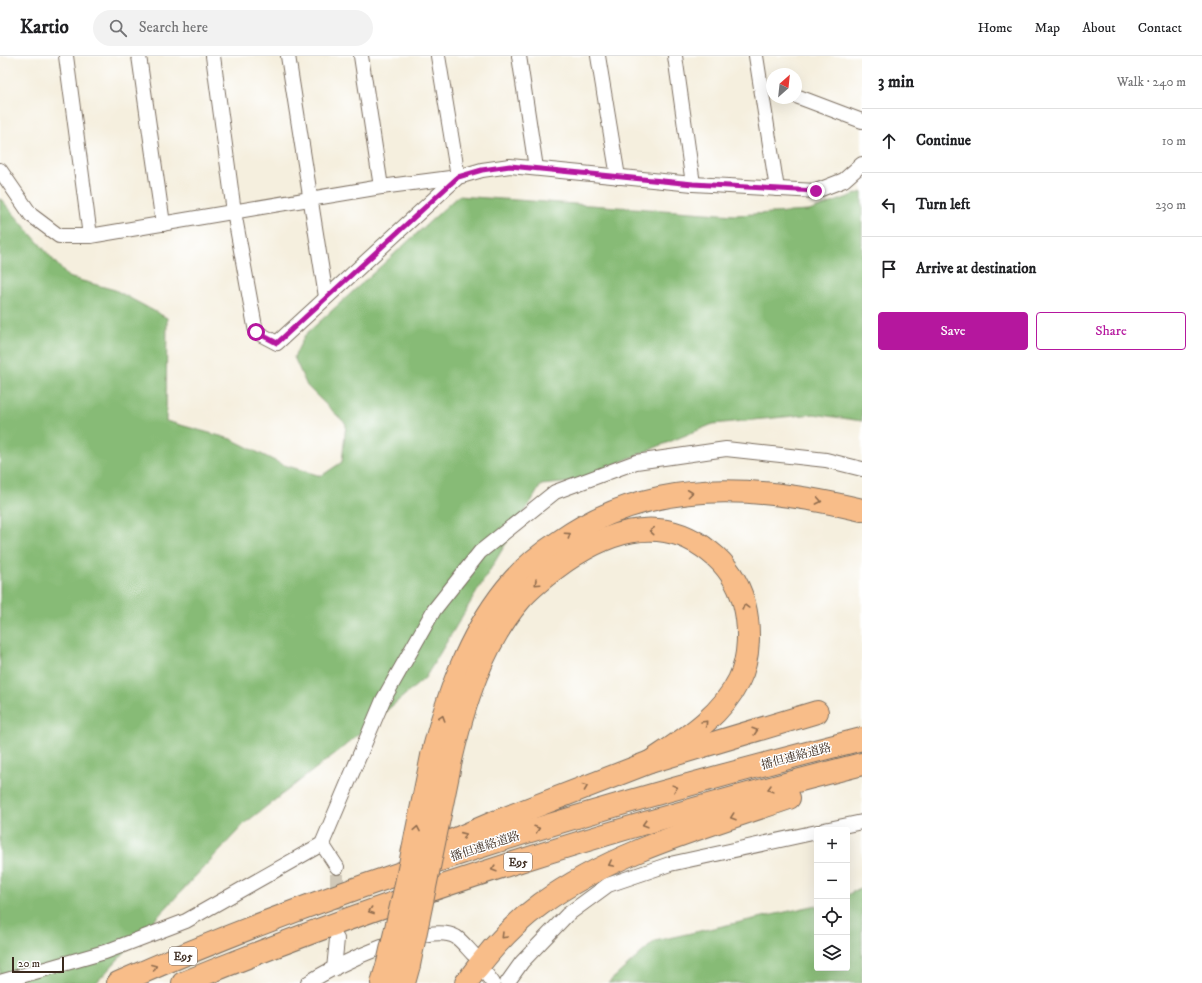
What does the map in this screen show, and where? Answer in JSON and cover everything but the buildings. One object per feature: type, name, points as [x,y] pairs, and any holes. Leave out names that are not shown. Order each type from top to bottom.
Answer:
[{"type":"highway","points":[[406,974],[441,758],[441,719],[454,682],[471,645],[488,614],[506,589],[524,570],[545,551],[572,532],[599,518],[630,505],[665,496],[737,490],[782,494],[862,510]]},
{"type":"highway","points":[[385,973],[441,758],[460,723],[471,689],[487,652],[503,624],[519,601],[538,581],[571,556],[607,537],[640,530],[675,532],[699,543],[724,563],[740,591],[747,615],[748,629],[748,644],[739,680],[721,706],[700,728],[650,762]]},
{"type":"highway","points":[[249,929],[495,822],[650,762],[817,712]]},
{"type":"highway","name":"播但連絡道路","points":[[118,983],[249,929],[374,883],[572,818],[670,790],[862,739]]},
{"type":"highway","name":"播但連絡道路","points":[[183,983],[261,951],[480,874],[618,832],[862,764]]},
{"type":"highway","points":[[466,983],[494,946],[517,924],[541,904],[598,871],[630,855],[662,842],[862,772]]},
{"type":"street","points":[[66,56],[90,236]]},
{"type":"street","points":[[139,56],[163,224]]},
{"type":"street","points":[[213,56],[234,212],[256,332],[277,343],[458,177]]},
{"type":"street","points":[[288,56],[326,297]]},
{"type":"street","points":[[361,56],[381,188]]},
{"type":"street","points":[[438,56],[458,177]]},
{"type":"street","points":[[519,56],[536,168]]},
{"type":"street","points":[[598,56],[618,177]]},
{"type":"street","points":[[675,56],[693,184]]},
{"type":"street","points":[[756,56],[766,85]]},
{"type":"street","points":[[802,98],[862,122]]},
{"type":"street","points":[[768,104],[777,189]]},
{"type":"street","points":[[0,170],[32,215],[59,236],[90,236],[310,199],[458,177],[482,170],[510,166],[693,184],[816,191],[844,180],[862,164]]},
{"type":"street","points":[[0,982],[105,952],[186,921],[322,844],[383,700],[434,610],[480,552],[555,492],[636,462],[726,449],[826,460],[862,469]]},
{"type":"street","points":[[838,827],[862,822]]},
{"type":"street","points":[[507,983],[522,962],[567,915],[608,885],[670,864],[814,833]]},
{"type":"street","points":[[322,844],[338,867]]},
{"type":"street","points":[[308,983],[379,946],[429,933],[455,936],[473,954]]},
{"type":"street","points":[[334,969],[337,939]]},
{"type":"green space","points":[[862,192],[862,421],[814,414],[713,424],[603,469],[595,480],[541,485],[425,678],[341,749],[245,823],[96,983],[0,983],[0,198],[68,277],[115,290],[167,318],[166,421],[231,439],[281,464],[321,476],[342,462],[346,424],[307,386],[294,357],[305,335],[458,196],[735,215],[809,211]]},
{"type":"green space","points":[[862,887],[862,983],[608,983],[655,941],[814,906],[814,971],[850,971],[850,893]]},
{"type":"tunnel","points":[[337,867],[337,930]]},
{"type":"route","points":[[256,332],[277,343],[458,177],[482,170],[510,166],[693,184],[816,191]]}]
